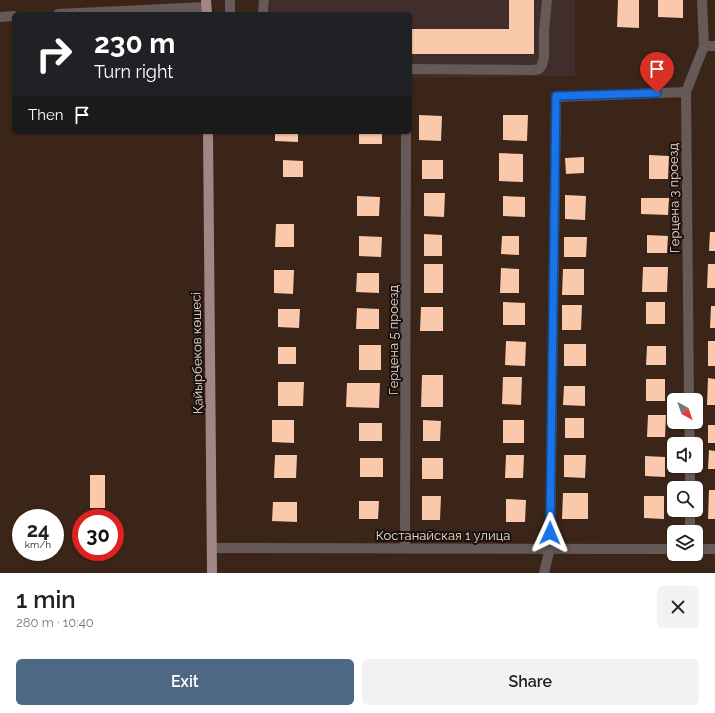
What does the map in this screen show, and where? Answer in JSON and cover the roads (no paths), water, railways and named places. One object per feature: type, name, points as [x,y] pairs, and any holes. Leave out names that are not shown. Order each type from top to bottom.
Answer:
[{"type":"main road","name":"Қайырбеков көшесі","points":[[208,134],[212,573]]},
{"type":"street","points":[[230,0],[230,12]]},
{"type":"street","points":[[263,12],[264,0]]},
{"type":"street","points":[[412,70],[539,69],[542,65],[544,57],[544,31],[548,0]]},
{"type":"street","name":"Герцена 3 проезд","points":[[689,393],[686,92],[704,46],[702,0]]},
{"type":"street","points":[[100,12],[206,7]]},
{"type":"street","points":[[0,17],[12,16]]},
{"type":"street","points":[[704,46],[715,46]]},
{"type":"street","points":[[544,573],[550,548],[556,96],[686,92]]},
{"type":"street","name":"Герцена 5 проезд","points":[[405,548],[406,134]]},
{"type":"street","name":"Костанайская 1 улица","points":[[212,548],[667,549]]},
{"type":"street","points":[[703,549],[715,549]]}]
